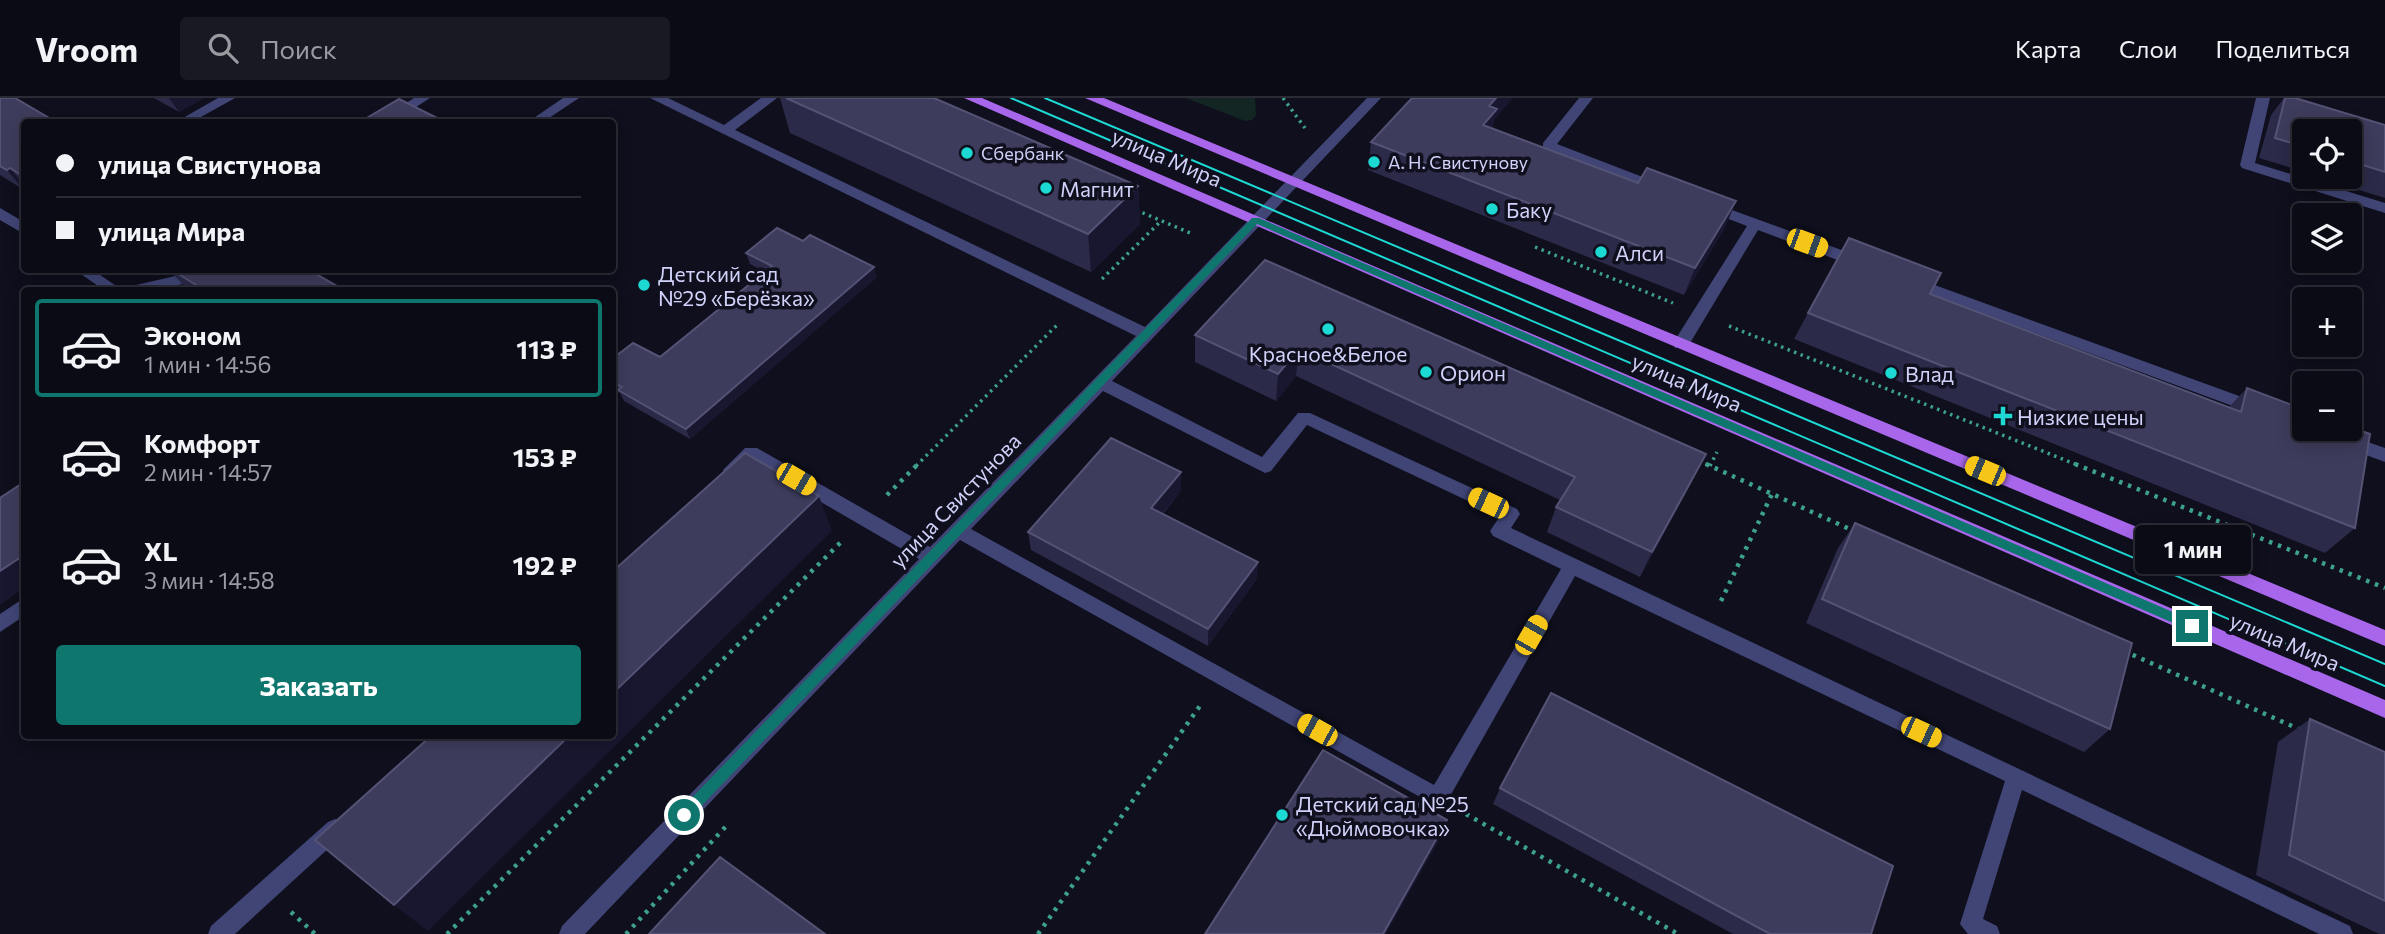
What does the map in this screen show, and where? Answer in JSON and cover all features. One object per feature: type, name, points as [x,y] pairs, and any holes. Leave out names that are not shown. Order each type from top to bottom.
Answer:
[{"type":"main road","name":"улица Мира","points":[[971,98],[2385,709]]},
{"type":"main road","name":"улица Мира","points":[[1092,98],[2385,638]]},
{"type":"street","points":[[189,119],[228,98]]},
{"type":"street","points":[[388,119],[423,98]]},
{"type":"street","points":[[539,119],[572,98]]},
{"type":"street","points":[[657,98],[1146,334]]},
{"type":"street","points":[[725,131],[770,98]]},
{"type":"street","name":"улица Свистунова","points":[[570,934],[1374,98]]},
{"type":"street","points":[[1586,98],[1548,146],[1873,267]]},
{"type":"street","points":[[2263,98],[2247,165],[2385,208]]},
{"type":"street","points":[[4,216],[21,211]]},
{"type":"street","points":[[4,216],[21,227]]},
{"type":"street","points":[[1681,344],[1755,224]]},
{"type":"street","points":[[88,273],[109,287]]},
{"type":"street","points":[[149,287],[208,273]]},
{"type":"street","points":[[1899,277],[2266,411]]},
{"type":"street","points":[[1100,382],[1265,466],[1304,418],[1511,514],[1499,531],[2342,934]]},
{"type":"street","points":[[2346,441],[2385,455]]},
{"type":"street","points":[[721,480],[751,453],[932,557]]},
{"type":"street","points":[[958,530],[1438,798],[1572,565]]},
{"type":"street","points":[[0,624],[21,608]]},
{"type":"street","points":[[1989,934],[1971,925],[2016,777]]},
{"type":"street","points":[[219,934],[348,817]]},
{"type":"path","points":[[1283,98],[1323,151]]},
{"type":"path","points":[[1136,209],[1190,233]]},
{"type":"path","points":[[447,934],[1161,220]]},
{"type":"path","points":[[1533,246],[2385,588]]},
{"type":"path","points":[[1697,461],[1861,534]]},
{"type":"path","points":[[1708,630],[1772,494]]},
{"type":"path","points":[[2117,648],[2308,733]]},
{"type":"path","points":[[1038,934],[1220,676]]},
{"type":"path","points":[[1438,798],[1678,934]]},
{"type":"green space","points":[[1186,98],[1255,98],[1256,115],[1252,120],[1245,121]]},
{"type":"building","points":[[0,98],[15,98],[51,119],[21,119],[21,175],[10,168],[7,170],[0,166]]},
{"type":"building","points":[[786,98],[934,98],[1138,186],[1088,234]]},
{"type":"building","points":[[1412,98],[1496,98],[1489,106],[1497,109],[1483,125],[1638,183],[1647,168],[1736,201],[1695,268],[1371,142]]},
{"type":"building","points":[[2285,98],[2295,98],[2385,125],[2385,172],[2362,165],[2362,119],[2292,119],[2292,143],[2275,138]]},
{"type":"building","points":[[399,99],[439,119],[365,119]]},
{"type":"building","points":[[777,228],[803,241],[810,235],[874,267],[686,429],[618,390],[622,387],[616,384],[616,356],[633,343],[660,357],[772,266],[746,253]]},
{"type":"building","points":[[1849,238],[1941,273],[1930,294],[2241,412],[2247,388],[2292,405],[2292,441],[2362,441],[2362,431],[2370,434],[2355,528],[1808,313]]},
{"type":"building","points":[[1265,260],[1706,454],[1652,552],[1556,507],[1575,477],[1299,349],[1278,374],[1195,335]]},
{"type":"building","points":[[177,273],[314,273],[339,287],[199,287]]},
{"type":"building","points":[[1111,438],[1181,472],[1151,508],[1258,562],[1208,629],[1028,532]]},
{"type":"building","points":[[745,453],[819,496],[616,690],[616,568]]},
{"type":"building","points":[[21,484],[21,557],[0,571],[0,498]]},
{"type":"building","points":[[1855,523],[2132,643],[2110,729],[1822,599]]},
{"type":"building","points":[[1551,693],[1893,866],[1871,934],[1770,934],[1500,788]]},
{"type":"building","points":[[2310,719],[2385,752],[2385,901],[2289,855]]},
{"type":"building","points":[[428,739],[566,739],[394,905],[315,840]]},
{"type":"building","points":[[1323,750],[1447,820],[1383,934],[1205,934]]},
{"type":"building","points":[[720,857],[825,934],[649,934]]},
{"type":"tram line","points":[[1011,98],[2385,686]]},
{"type":"tram line","points":[[1045,98],[2385,664]]},
{"type":"place","name":"Сбербанк","points":[[967,153]]},
{"type":"place","name":"А. Н. Свистунову","points":[[1374,162]]},
{"type":"place","name":"Магнит","points":[[1046,188]]},
{"type":"place","name":"Баку","points":[[1492,209]]},
{"type":"place","name":"Алси","points":[[1601,252]]},
{"type":"place","name":"Детский сад №29 «Берёзка»","points":[[644,285]]},
{"type":"place","name":"Красное&Белое","points":[[1328,329]]},
{"type":"place","name":"Орион","points":[[1426,372]]},
{"type":"place","name":"Влад","points":[[1891,373]]},
{"type":"place","name":"Низкие цены","points":[[2003,416]]},
{"type":"place","name":"Детский сад №25 «Дюймовочка»","points":[[1282,815]]},
{"type":"route","points":[[684,815],[1256,220],[2192,626]]}]
